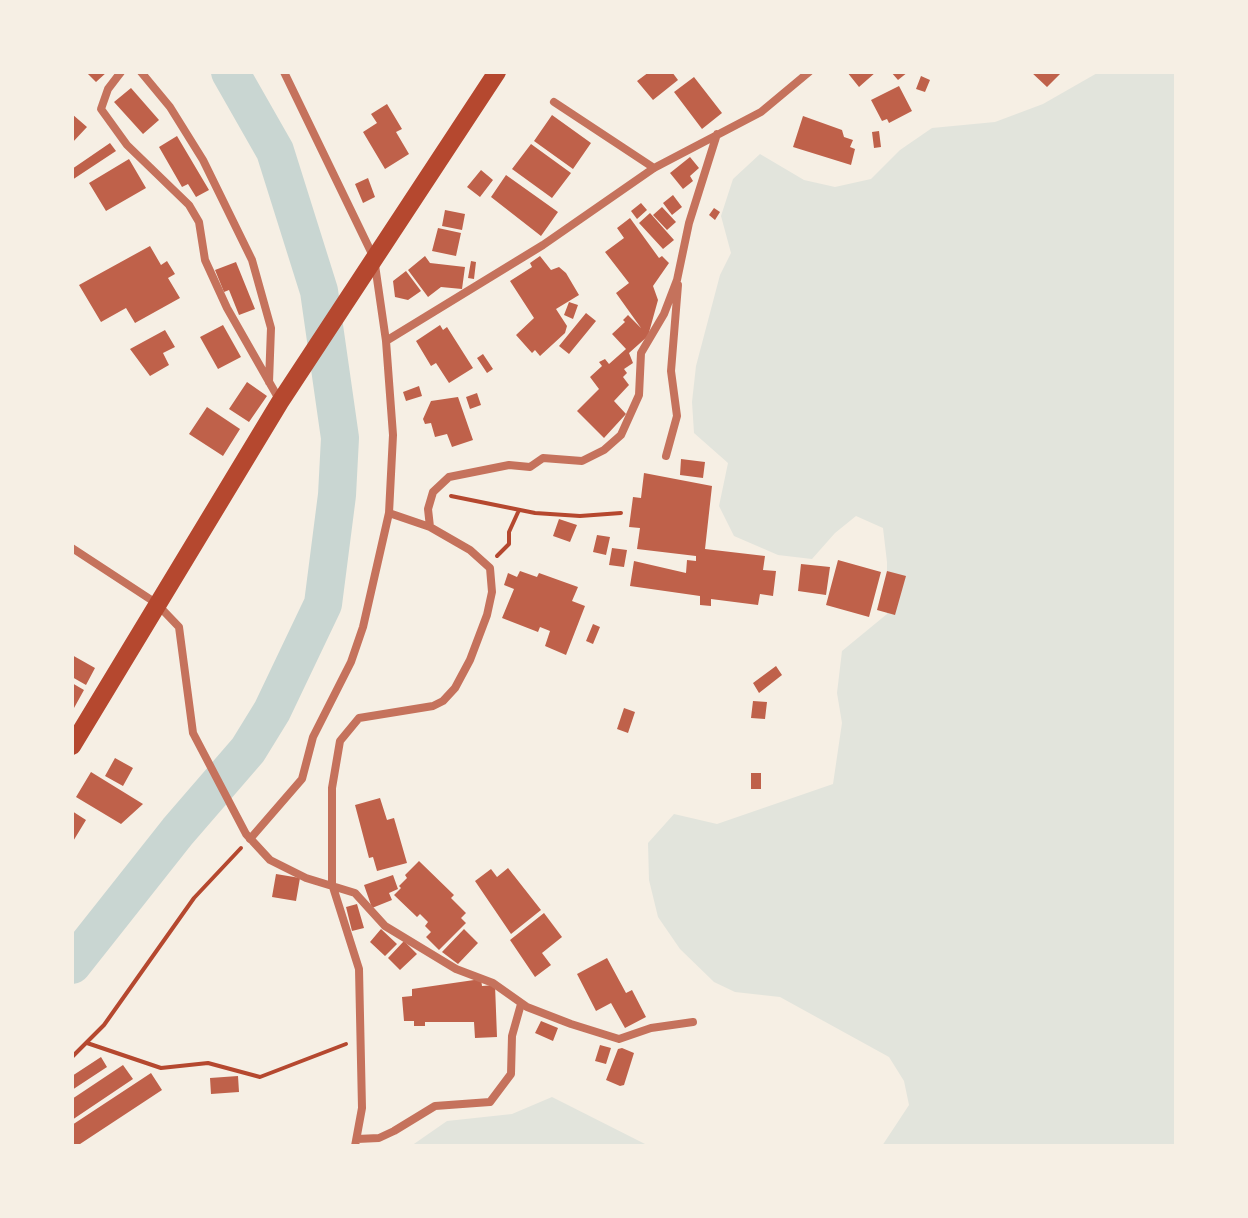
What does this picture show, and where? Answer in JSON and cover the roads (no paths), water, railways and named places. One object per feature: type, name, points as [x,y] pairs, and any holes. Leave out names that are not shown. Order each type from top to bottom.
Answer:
[{"type":"main road","points":[[72,746],[156,603],[284,397],[497,72]]},
{"type":"street","points":[[121,72],[108,89],[101,109],[127,145],[194,213],[199,222],[205,260],[269,383],[284,397]]},
{"type":"street","points":[[141,72],[170,107],[203,160],[252,260],[271,328],[269,383]]},
{"type":"street","points":[[248,836],[302,779],[313,737],[351,662],[363,627],[389,513],[393,435],[386,341],[374,258],[284,72]]},
{"type":"street","points":[[386,341],[543,245],[654,168],[761,112],[809,72]]},
{"type":"street","points":[[554,102],[654,168]]},
{"type":"street","points":[[430,527],[428,509],[433,492],[449,477],[509,465],[530,467],[543,458],[582,461],[604,450],[621,435],[639,395],[641,353],[664,314],[701,177],[717,134]]},
{"type":"street","points":[[666,456],[677,416],[671,371],[680,261]]},
{"type":"street","points":[[389,513],[430,527],[470,550],[487,566],[492,592],[487,615],[455,688],[433,706],[359,718],[340,741],[332,788],[332,884],[359,969],[362,1108],[356,1142],[379,1138],[435,1106],[490,1102],[511,1074],[512,1036],[521,1004]]},
{"type":"street","points":[[72,548],[156,603],[179,627],[193,733],[248,836],[270,860],[286,870],[355,893],[385,926],[456,969],[493,983],[521,1004],[619,1039],[651,1028],[693,1022]]},
{"type":"waterway","points":[[72,965],[178,831],[248,750],[272,711],[323,604],[337,495],[340,438],[319,291],[275,151],[230,72]]}]
